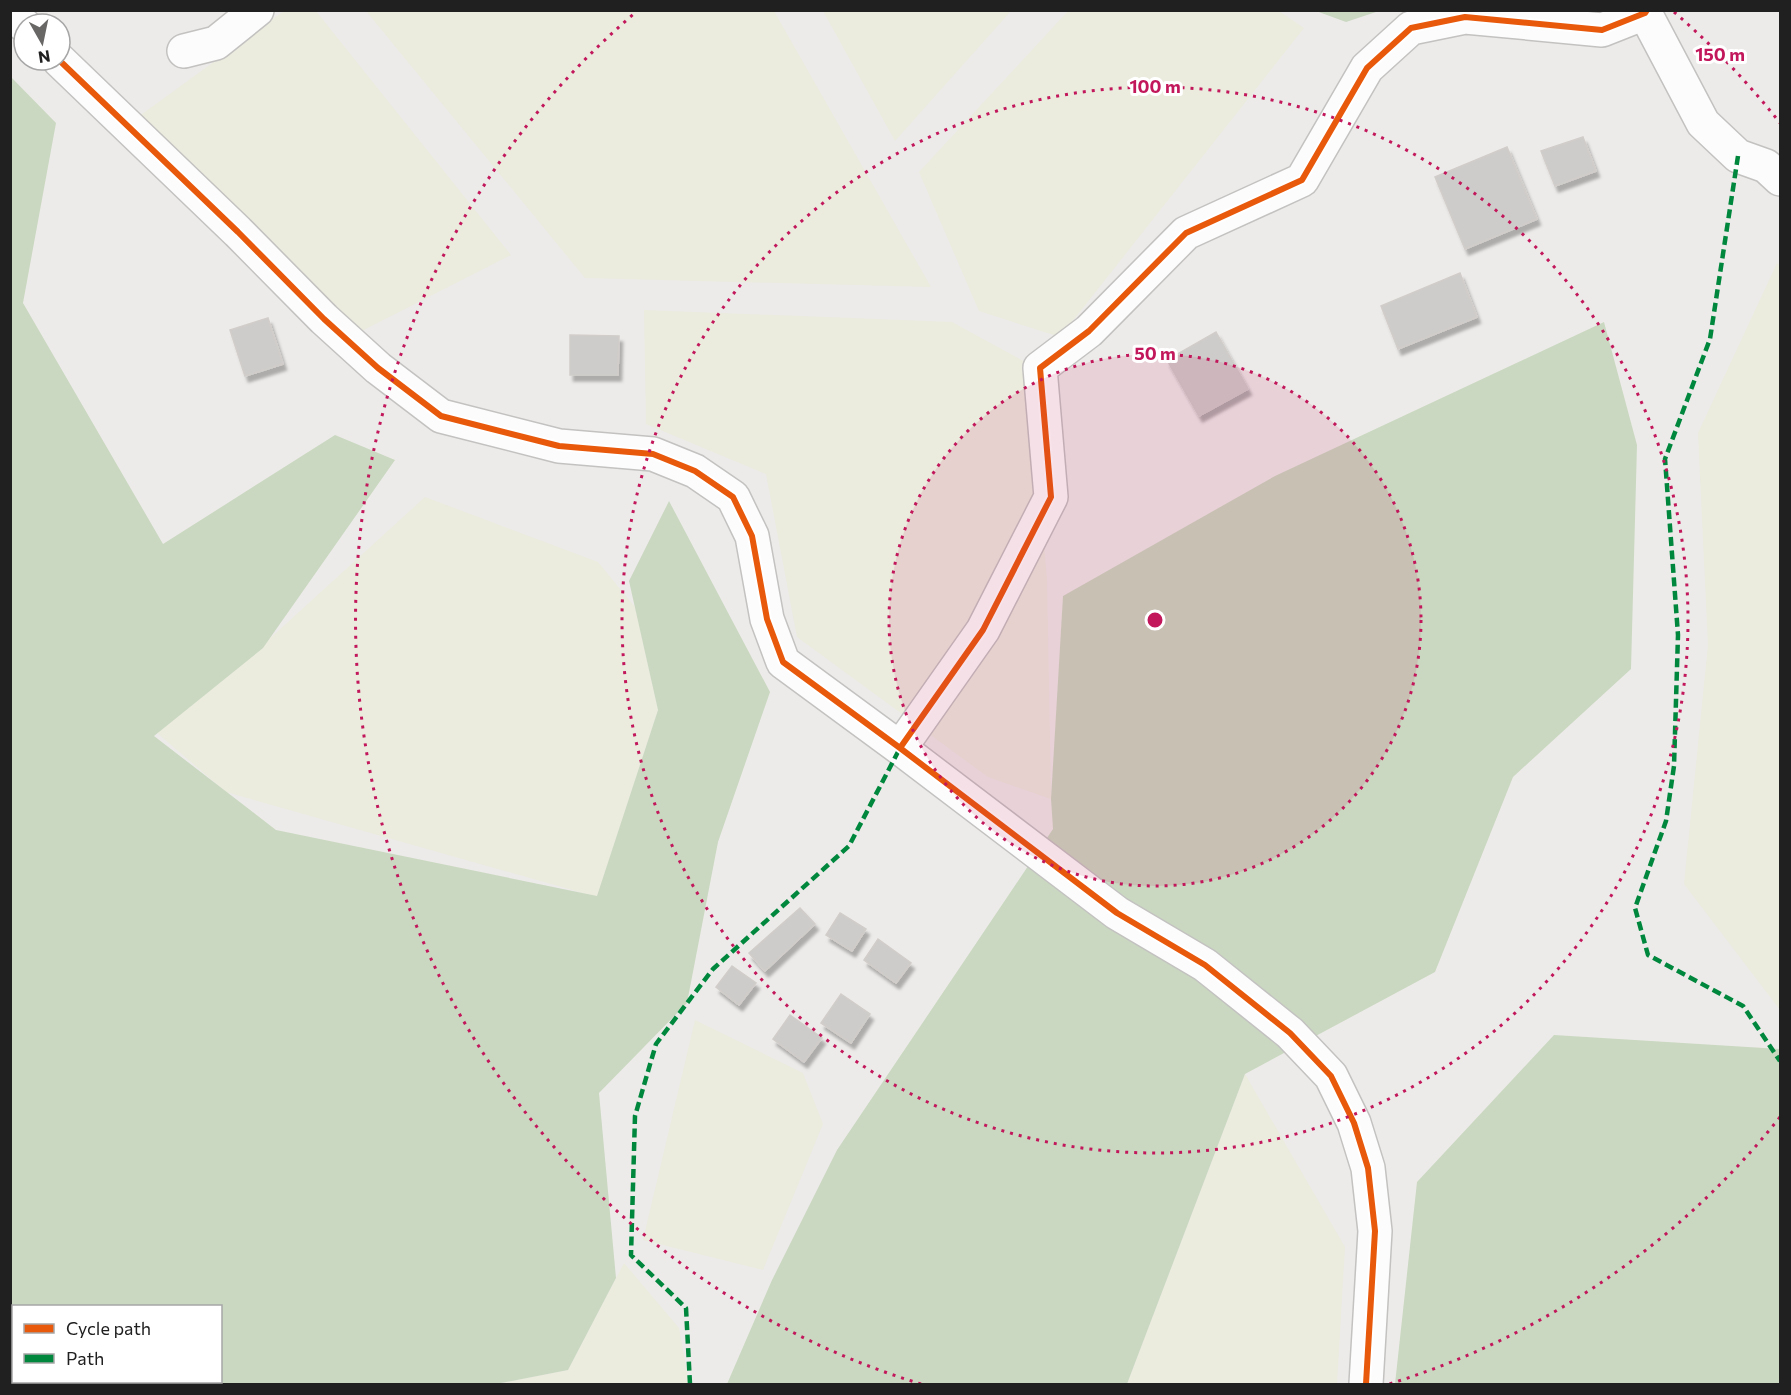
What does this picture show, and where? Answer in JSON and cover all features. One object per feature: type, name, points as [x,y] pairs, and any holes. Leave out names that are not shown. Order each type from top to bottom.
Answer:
[{"type":"street","points":[[184,51],[216,43],[256,10]]},
{"type":"street","points":[[900,748],[983,630],[1051,497],[1040,369],[1089,331],[1186,233],[1302,180],[1367,68],[1411,28],[1465,17],[1602,30],[1646,12],[1702,123],[1738,156],[1766,166],[1780,179]]},
{"type":"street","points":[[72,72],[229,223],[324,319],[378,368],[441,416],[559,446],[653,454],[695,471],[733,497],[752,536],[767,620],[783,662],[1117,913],[1205,965],[1290,1033],[1331,1076],[1354,1123],[1368,1168],[1375,1231],[1366,1384]]},
{"type":"shaded area","points":[[284,11],[316,11],[511,255],[346,339],[127,125]]},
{"type":"shaded area","points":[[366,11],[774,11],[931,287],[585,278]]},
{"type":"shaded area","points":[[823,11],[1011,11],[895,141]]},
{"type":"shaded area","points":[[1068,11],[1279,11],[1304,28],[1060,337],[979,311],[919,172]]},
{"type":"shaded area","points":[[1777,263],[1780,265],[1780,1010],[1684,884],[1708,645],[1698,433]]},
{"type":"shaded area","points":[[644,310],[952,322],[1029,364],[1047,580],[1051,799],[988,777],[797,637],[766,474],[646,424]]},
{"type":"shaded area","points":[[425,497],[598,562],[635,607],[658,710],[597,897],[226,792],[142,720],[230,675]]},
{"type":"shaded area","points":[[695,1020],[803,1073],[823,1124],[763,1270],[643,1240]]},
{"type":"shaded area","points":[[1245,1074],[1345,1247],[1337,1384],[1127,1384]]},
{"type":"shaded area","points":[[624,1263],[679,1328],[689,1384],[496,1384],[568,1370]]},
{"type":"green space","points":[[1316,10],[1379,11],[1346,22]]},
{"type":"green space","points":[[11,77],[56,123],[23,303],[163,544],[335,435],[395,460],[263,648],[154,736],[276,830],[597,896],[658,710],[629,581],[669,501],[770,692],[718,842],[687,1003],[599,1093],[616,1278],[568,1370],[496,1384],[11,1384]]},
{"type":"green space","points":[[1604,322],[1637,445],[1631,669],[1513,777],[1435,972],[1245,1074],[1127,1384],[727,1384],[772,1280],[837,1150],[1053,829],[1051,799],[1063,596],[1275,476]]},
{"type":"green space","points":[[1554,1035],[1780,1049],[1780,1384],[1395,1384],[1417,1182]]},
{"type":"building","points":[[1583,137],[1596,171],[1555,186],[1541,151]]},
{"type":"building","points":[[1507,147],[1537,219],[1465,249],[1435,177]]},
{"type":"building","points":[[1460,273],[1477,317],[1398,349],[1381,306]]},
{"type":"building","points":[[268,318],[283,364],[245,376],[230,330]]},
{"type":"building","points":[[1216,332],[1248,389],[1199,416],[1167,360]]},
{"type":"building","points":[[570,335],[619,336],[618,375],[570,375]]},
{"type":"building","points":[[800,908],[815,924],[765,971],[749,953]]},
{"type":"building","points":[[840,913],[866,929],[852,951],[826,935]]},
{"type":"building","points":[[878,939],[911,963],[896,983],[864,960]]},
{"type":"building","points":[[732,966],[756,983],[739,1005],[716,987]]},
{"type":"building","points":[[841,994],[870,1014],[851,1043],[821,1023]]},
{"type":"building","points":[[790,1015],[822,1038],[804,1062],[773,1039]]},
{"type":"marked path","points":[[1738,156],[1710,339],[1665,459],[1678,635],[1674,766],[1666,821],[1635,908],[1648,955],[1743,1006],[1780,1061]]},
{"type":"marked path","points":[[690,1384],[686,1308],[631,1255],[635,1116],[656,1044],[713,969],[849,846],[900,748]]},
{"type":"cycle path","points":[[900,748],[983,630],[1051,497],[1040,368],[1089,331],[1186,233],[1302,180],[1367,68],[1411,28],[1465,17],[1602,30],[1645,13],[1647,10]]},
{"type":"cycle path","points":[[71,72],[238,232],[324,319],[378,368],[441,416],[559,446],[653,454],[695,471],[733,497],[752,536],[767,619],[783,662],[1117,913],[1205,965],[1290,1033],[1331,1076],[1354,1123],[1368,1168],[1375,1231],[1366,1384]]}]
